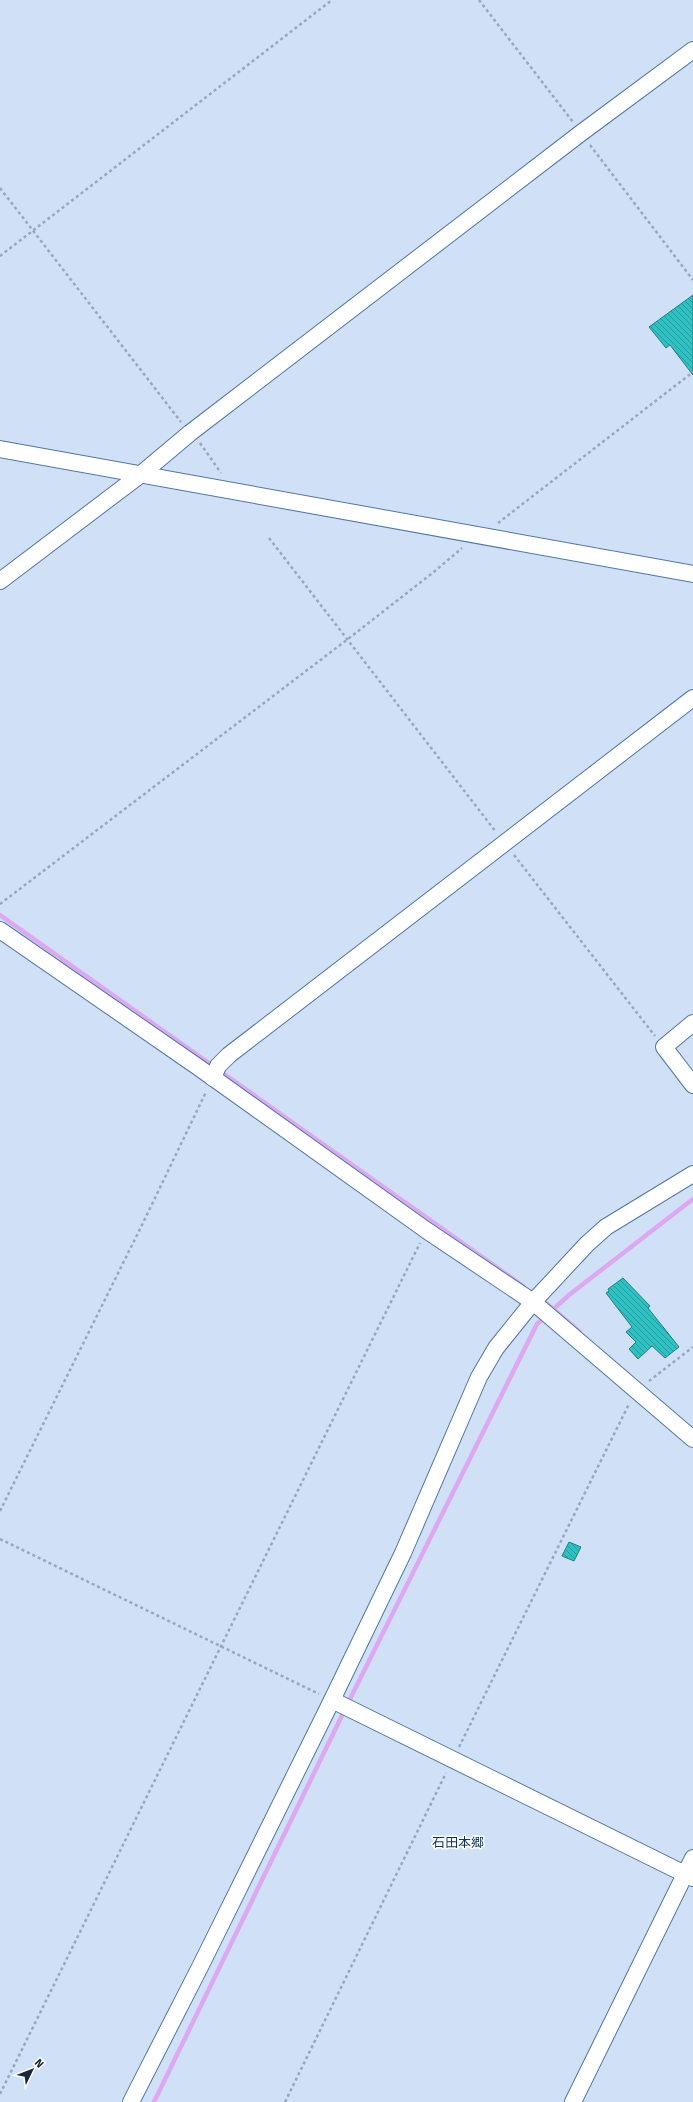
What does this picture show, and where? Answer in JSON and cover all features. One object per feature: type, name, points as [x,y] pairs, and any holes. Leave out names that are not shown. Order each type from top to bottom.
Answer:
[{"type":"street","points":[[0,582],[140,475],[191,432],[581,133],[693,50]]},
{"type":"street","points":[[0,449],[479,536],[598,555],[693,574]]},
{"type":"street","points":[[213,1078],[218,1066],[229,1055],[503,842],[693,698]]},
{"type":"street","points":[[0,930],[213,1078],[426,1230],[533,1302],[693,1439]]},
{"type":"street","points":[[693,1024],[664,1047],[693,1085]]},
{"type":"street","points":[[131,2102],[201,1965],[332,1700],[406,1546],[479,1377],[496,1348],[533,1302],[586,1244],[606,1227],[693,1174]]},
{"type":"street","points":[[332,1700],[689,1876]]},
{"type":"street","points":[[574,2102],[689,1876],[693,1858]]},
{"type":"path","points":[[0,256],[332,0]]},
{"type":"path","points":[[479,0],[693,280]]},
{"type":"path","points":[[0,188],[191,432],[235,491]]},
{"type":"path","points":[[0,904],[348,639],[479,536],[693,372]]},
{"type":"path","points":[[269,538],[503,842],[664,1047]]},
{"type":"path","points":[[0,1511],[142,1227],[213,1078]]},
{"type":"path","points":[[0,2094],[220,1645],[426,1230]]},
{"type":"path","points":[[285,2102],[452,1760],[636,1391],[693,1347]]},
{"type":"path","points":[[0,1539],[332,1700]]},
{"type":"building","points":[[693,295],[693,375],[670,345],[666,348],[649,327]]},
{"type":"building","points":[[623,1278],[650,1306],[648,1308],[679,1347],[665,1358],[652,1346],[638,1359],[629,1349],[636,1342],[626,1332],[632,1327],[606,1293],[609,1291],[608,1289]]},
{"type":"building","points":[[569,1542],[581,1547],[574,1561],[562,1556]]},
{"type":"waterway","points":[[0,915],[523,1286]]},
{"type":"waterway","points":[[154,2102],[352,1695],[537,1324],[569,1295],[693,1199]]},
{"type":"waterway","points":[[546,1303],[580,1332]]},
{"type":"district","name":"石田本郷","points":[[458,1842]]}]
